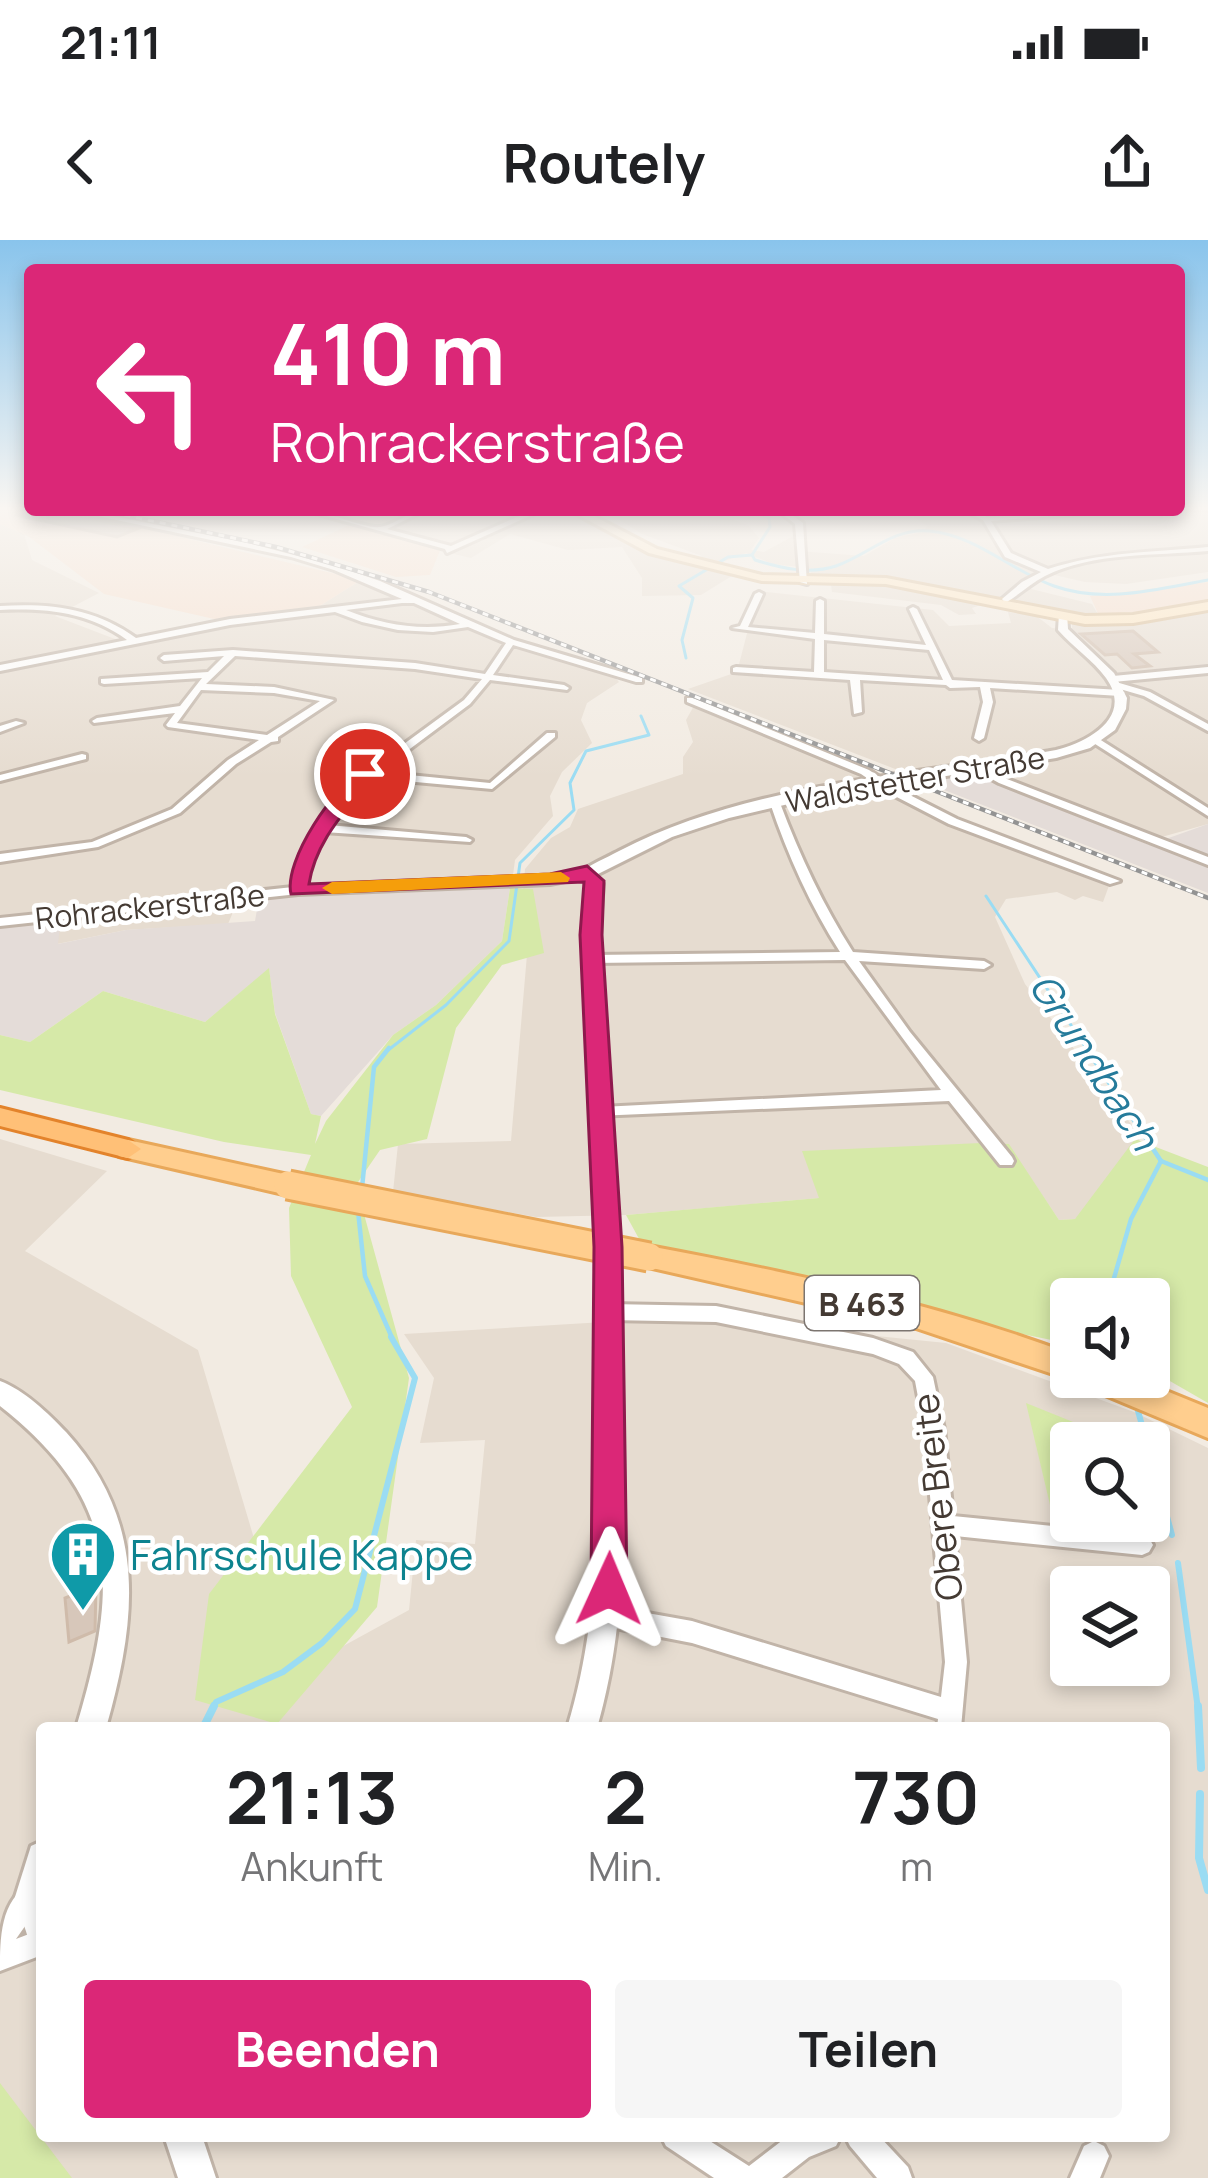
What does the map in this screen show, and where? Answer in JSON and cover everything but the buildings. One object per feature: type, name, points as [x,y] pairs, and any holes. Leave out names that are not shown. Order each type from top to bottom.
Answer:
[{"type":"highway","name":"B 463","points":[[0,1117],[128,1149]]},
{"type":"main road","points":[[973,596],[1107,622],[1208,607]]},
{"type":"main road","name":"B 463","points":[[128,1149],[776,1281],[910,1315],[1050,1359]]},
{"type":"main road","points":[[1148,1398],[1208,1423]]},
{"type":"street","points":[[407,596],[511,642],[639,680]]},
{"type":"street","points":[[757,596],[740,628],[933,648]]},
{"type":"street","points":[[1005,602],[1012,596]]},
{"type":"street","points":[[0,668],[133,640],[333,608],[415,601]]},
{"type":"street","points":[[819,675],[820,602]]},
{"type":"street","points":[[0,608],[73,612],[103,619],[133,640]]},
{"type":"street","points":[[333,608],[362,621],[407,627],[448,630],[466,625]]},
{"type":"street","points":[[913,609],[950,685]]},
{"type":"street","points":[[1063,616],[1064,630],[1116,686],[1148,694],[1208,728]]},
{"type":"street","points":[[298,890],[303,860],[365,774],[469,700],[511,642]]},
{"type":"street","points":[[233,653],[198,687],[171,725],[274,739]]},
{"type":"street","points":[[164,658],[233,653],[415,666],[564,688]]},
{"type":"street","points":[[736,670],[986,687],[1116,686],[1208,670]]},
{"type":"street","points":[[104,681],[211,675]]},
{"type":"street","points":[[855,678],[857,712]]},
{"type":"street","name":"Waldstetter Straße","points":[[587,872],[675,830],[775,803],[1059,753],[1096,740],[1120,712],[1116,686]]},
{"type":"street","points":[[0,858],[45,855],[130,833],[176,811],[232,762],[329,700],[198,687]]},
{"type":"street","points":[[979,738],[988,702],[986,687]]},
{"type":"street","points":[[690,700],[824,754],[947,816],[1114,880]]},
{"type":"street","points":[[97,721],[180,710]]},
{"type":"street","points":[[0,729],[19,724]]},
{"type":"street","points":[[365,774],[493,786],[551,734]]},
{"type":"street","points":[[1096,740],[1208,813]]},
{"type":"street","points":[[0,778],[82,757]]},
{"type":"street","points":[[974,765],[1003,781],[1208,861]]},
{"type":"street","points":[[775,803],[790,854],[848,956],[1006,1161]]},
{"type":"street","points":[[322,828],[466,840]]},
{"type":"street","points":[[584,1722],[603,1658],[608,1617],[609,1312],[592,959],[595,884],[587,872]]},
{"type":"street","name":"Rohrackerstraße","points":[[0,922],[298,890],[525,881],[587,872]]},
{"type":"street","points":[[592,959],[848,956],[984,965]]},
{"type":"street","points":[[601,1112],[954,1095]]},
{"type":"street","name":"Obere Breite","points":[[609,1312],[716,1313],[873,1346],[906,1358],[924,1377],[956,1662],[951,1720]]},
{"type":"street","points":[[0,1392],[38,1417],[80,1462],[109,1522],[120,1580],[103,1693],[93,1722]]},
{"type":"street","points":[[942,1525],[1142,1545]]},
{"type":"street","points":[[608,1617],[708,1636],[951,1720]]},
{"type":"street","points":[[0,1938],[31,1897],[36,1879]]},
{"type":"street","points":[[31,1897],[36,1913]]},
{"type":"street","points":[[0,1958],[36,1944]]},
{"type":"street","points":[[185,2142],[196,2178]]},
{"type":"street","points":[[685,2142],[740,2178]]},
{"type":"street","points":[[758,2178],[809,2142]]},
{"type":"street","points":[[865,2142],[897,2178]]},
{"type":"shaded area","points":[[0,596],[92,596],[55,616],[128,644],[320,614],[318,607],[335,596],[399,596],[506,642],[610,672],[619,682],[587,703],[581,720],[592,743],[562,772],[550,796],[553,816],[515,860],[513,875],[243,888],[228,924],[126,930],[57,944],[62,907],[0,917]]},
{"type":"shaded area","points":[[115,596],[335,596],[318,607],[223,621]]},
{"type":"shaded area","points":[[757,596],[808,596],[933,610],[949,626],[1011,623],[1008,612],[1035,615],[1052,628],[1072,630],[1072,615],[1000,598],[972,608],[976,614],[959,615],[941,605],[869,596],[1061,596],[1092,604],[1104,625],[1208,610],[1208,824],[1158,838],[1031,789],[982,761],[903,772],[688,689],[737,672]]},
{"type":"shaded area","points":[[1090,596],[1208,596],[1208,602],[1100,618]]},
{"type":"shaded area","points":[[695,704],[860,774],[877,788],[934,814],[1110,883],[1103,902],[1083,896],[1075,900],[1057,892],[1006,899],[995,917],[1025,984],[1137,1132],[1148,1171],[1075,1219],[1059,1220],[1008,1144],[803,1152],[820,1198],[626,1215],[536,1217],[393,1192],[398,1144],[511,1141],[528,943],[519,940],[525,869],[551,838],[570,827],[578,809],[683,774],[683,757],[693,742],[686,720]]},
{"type":"shaded area","points":[[984,777],[1149,845],[1208,824],[1208,893],[921,781]]},
{"type":"shaded area","points":[[510,888],[502,941],[436,1005],[393,1035],[321,1116],[311,1114],[275,1013],[269,969],[205,1022],[103,991],[30,1042],[0,1035],[0,926],[61,917],[58,944],[126,930],[255,921],[259,898]]},
{"type":"shaded area","points":[[0,1139],[107,1171],[25,1251],[198,1350],[294,1673],[409,1610],[416,1540],[475,1544],[485,1440],[420,1443],[434,1378],[404,1334],[688,1317],[946,1343],[1050,1381],[1050,1398],[1096,1398],[1155,1422],[1050,1422],[1050,1542],[1170,1542],[1170,1430],[1208,1448],[1208,2178],[0,2178]]},
{"type":"green space","points":[[510,888],[533,889],[544,953],[502,965],[456,1028],[427,1139],[380,1150],[356,1185],[409,1378],[377,1607],[279,1722],[195,1700],[209,1594],[352,1407],[291,1276],[289,1208],[311,1155],[224,1142],[0,1090],[0,1035],[30,1042],[103,991],[205,1022],[269,968],[275,1014],[311,1114],[321,1116],[315,1144],[326,1121],[393,1035],[436,1005],[502,941]]},
{"type":"green space","points":[[1135,1139],[1208,1167],[1208,1403],[1170,1381],[1170,1278],[1050,1278],[1050,1340],[649,1257],[626,1215],[819,1198],[802,1151],[981,1143],[1009,1144],[1059,1220],[1075,1219]]},
{"type":"green space","points":[[1026,1403],[1073,1422],[1050,1422],[1050,1505]]},
{"type":"green space","points":[[0,2083],[36,2131],[36,2142],[45,2142],[72,2178],[0,2178]]},
{"type":"waterway","points":[[686,658],[682,640],[691,596]]},
{"type":"waterway","points":[[387,1051],[446,1005],[509,941],[520,863],[574,810],[570,783],[586,751],[649,735],[641,716]]},
{"type":"waterway","name":"Grundbach","points":[[986,896],[1088,1051]]},
{"type":"waterway","points":[[362,1188],[374,1067],[389,1048]]},
{"type":"waterway","name":"Grundbach","points":[[1086,1048],[1161,1161]]},
{"type":"waterway","name":"Grundbach","points":[[1114,1278],[1131,1219],[1161,1161]]},
{"type":"waterway","points":[[1161,1161],[1208,1180]]},
{"type":"waterway","points":[[358,1211],[365,1276],[393,1340]]},
{"type":"waterway","points":[[213,1709],[216,1702],[283,1672],[322,1643],[355,1609],[415,1378],[391,1337]]},
{"type":"waterway","points":[[1138,1411],[1141,1422]]},
{"type":"waterway","points":[[1170,1528],[1172,1535]]},
{"type":"waterway","points":[[1178,1563],[1198,1709]]},
{"type":"waterway","points":[[206,1722],[214,1706]]},
{"type":"waterway","points":[[1198,1706],[1201,1768]]},
{"type":"waterway","points":[[1200,1794],[1199,1858],[1208,1890]]},
{"type":"railway","points":[[440,596],[1208,898]]},
{"type":"slow traffic","points":[[332,888],[561,878]]},
{"type":"place","name":"Fahrschule Kappe","points":[[83,1613]]},
{"type":"route","points":[[365,774],[303,860],[298,890],[550,880],[587,872],[594,881],[591,935],[608,1247],[609,1589]]}]
